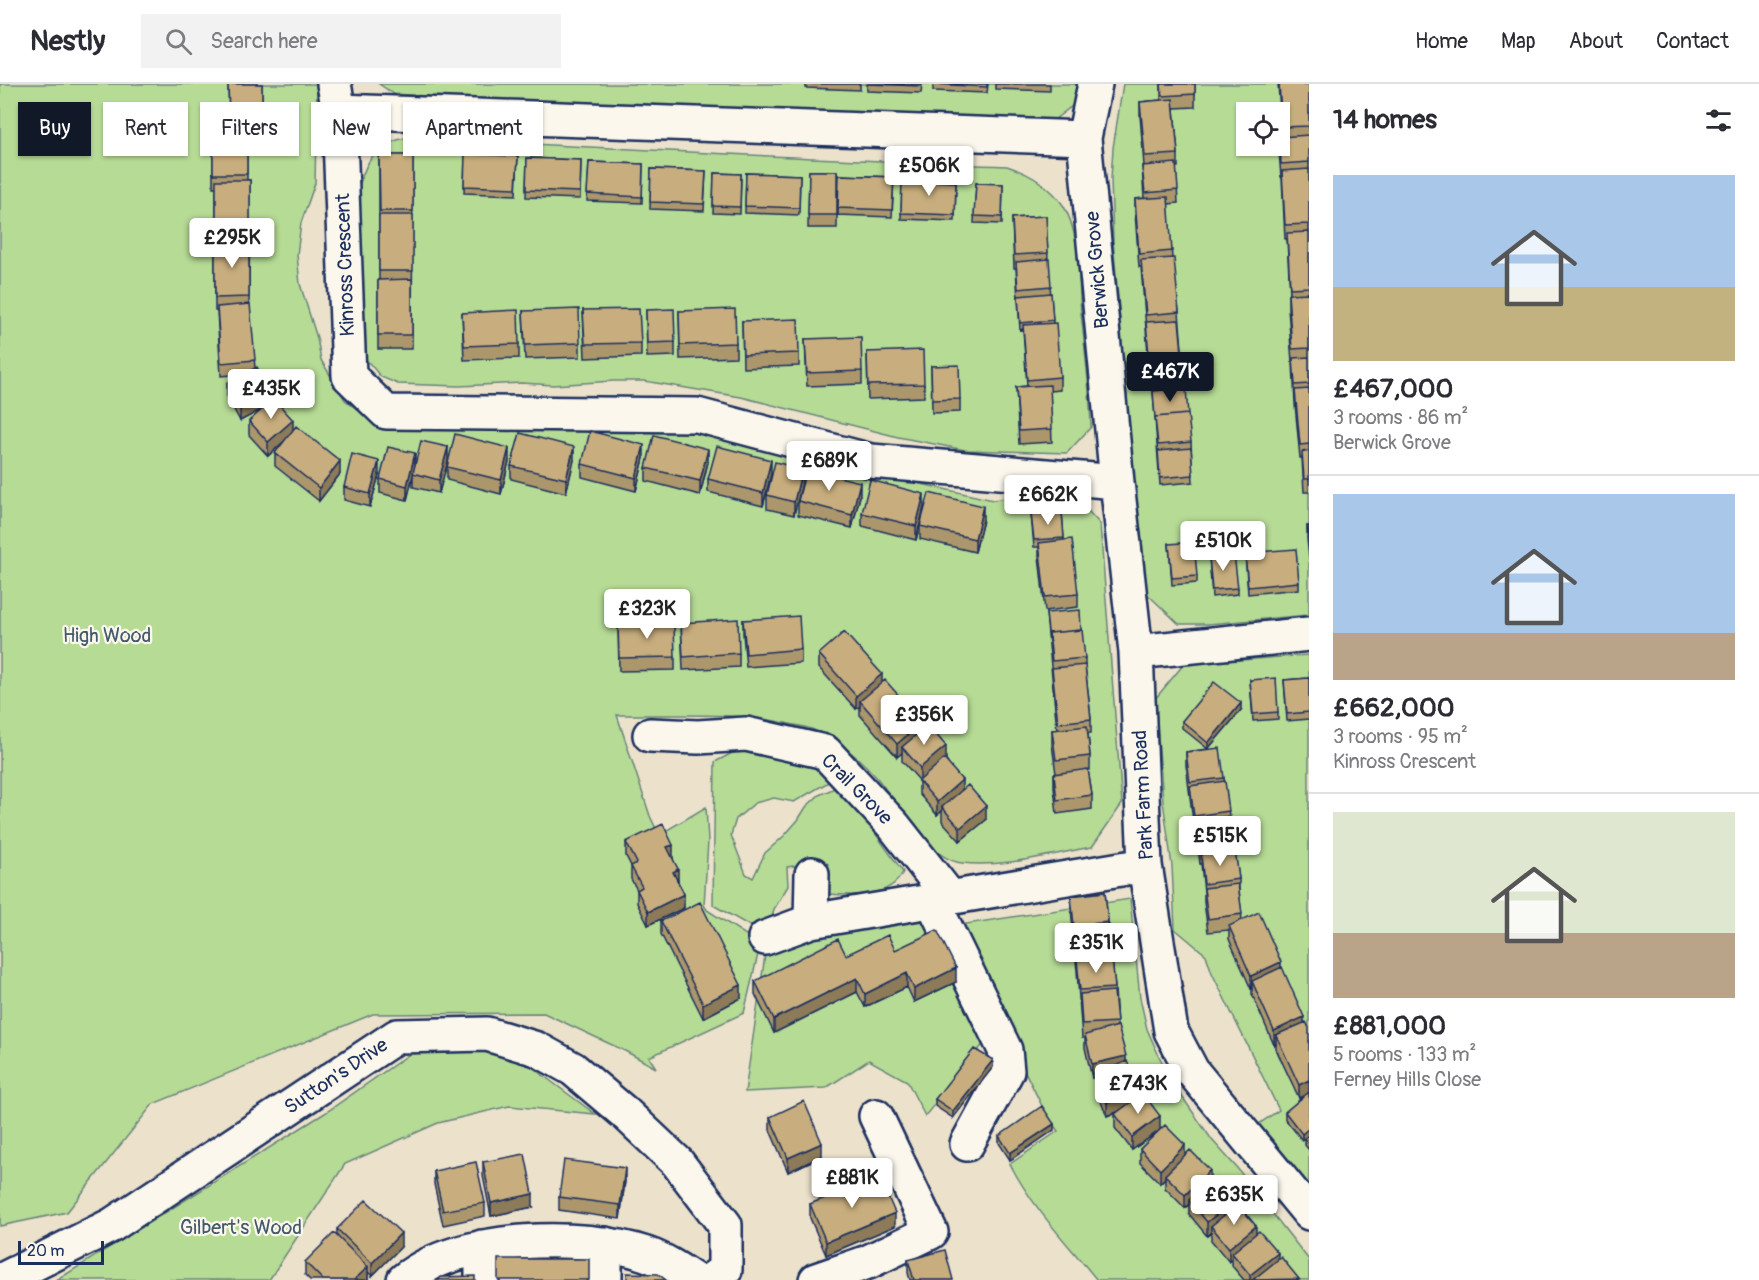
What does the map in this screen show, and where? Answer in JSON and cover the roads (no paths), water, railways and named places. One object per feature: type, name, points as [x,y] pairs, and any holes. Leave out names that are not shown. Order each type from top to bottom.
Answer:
[{"type":"street","name":"Berwick Grove","points":[[1095,84],[1084,138],[1136,652]]},
{"type":"street","name":"Kinross Crescent","points":[[1084,138],[337,98],[349,376],[386,412],[697,415],[871,461],[1117,482]]},
{"type":"street","points":[[1136,652],[1309,634]]},
{"type":"street","name":"Park Farm Road","points":[[1136,652],[1145,865],[1171,1031],[1192,1071],[1309,1213]]},
{"type":"street","name":"Crail Grove","points":[[650,735],[698,749],[746,734],[825,752],[894,826],[940,898],[1005,1050],[1007,1071],[967,1144]]},
{"type":"street","points":[[765,938],[811,921],[1145,865]]},
{"type":"street","points":[[811,921],[812,874]]},
{"type":"street","name":"Sutton's Drive","points":[[2,1280],[112,1225],[397,1036],[487,1034],[537,1049],[573,1069],[625,1113],[677,1162],[725,1225],[725,1270],[711,1280]]},
{"type":"street","points":[[816,1280],[872,1271],[907,1245],[931,1232],[876,1116]]},
{"type":"street","points":[[404,1280],[418,1269],[461,1251],[515,1241],[596,1242],[646,1254],[670,1264],[694,1280]]},
{"type":"street","points":[[605,1244],[605,1280]]},
{"type":"street","points":[[482,1247],[482,1280]]},
{"type":"park label","name":"High Wood","points":[[107,635]]},
{"type":"park label","name":"Gilbert's Wood","points":[[241,1227]]}]
